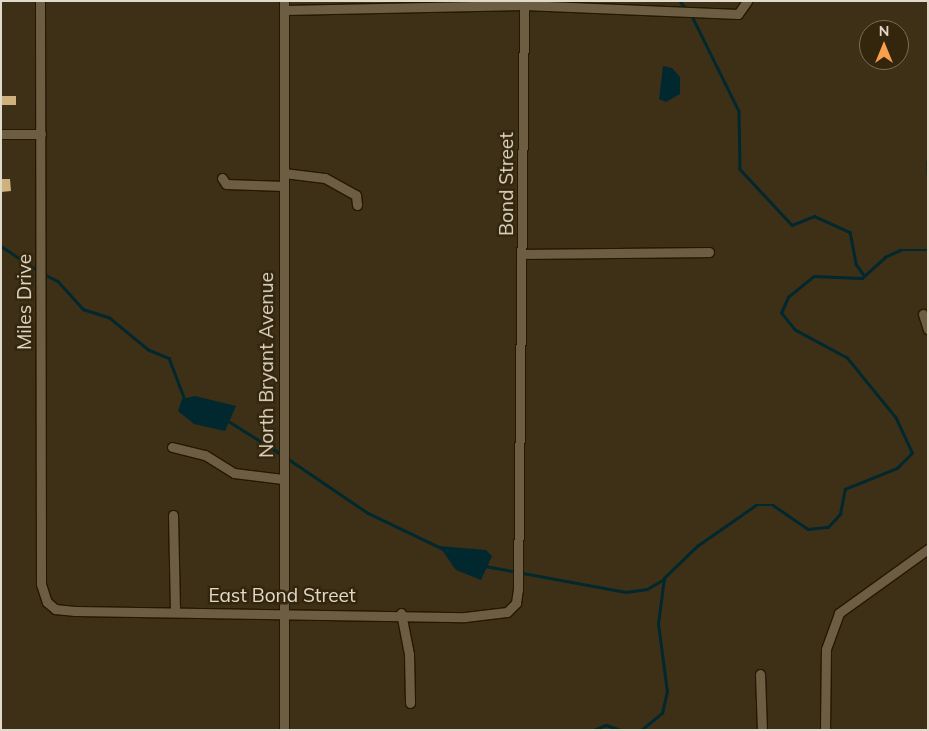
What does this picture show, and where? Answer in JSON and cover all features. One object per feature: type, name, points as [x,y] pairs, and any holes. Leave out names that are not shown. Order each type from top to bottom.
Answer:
[{"type":"street","name":"Miles Drive","points":[[40,1],[41,584],[47,602]]},
{"type":"street","points":[[284,6],[524,5],[738,14],[747,1]]},
{"type":"street","name":"Bond Street","points":[[516,603],[521,546],[524,5]]},
{"type":"street","name":"North Bryant Avenue","points":[[284,6],[284,730]]},
{"type":"street","points":[[1,134],[41,134]]},
{"type":"street","points":[[284,173],[325,178],[356,195],[357,205]]},
{"type":"street","points":[[222,178],[226,184],[284,186]]},
{"type":"street","points":[[522,254],[709,252]]},
{"type":"street","points":[[923,314],[928,329]]},
{"type":"street","points":[[172,446],[205,455],[234,473],[283,479]]},
{"type":"street","points":[[173,515],[175,612]]},
{"type":"street","points":[[825,730],[826,649],[839,613],[928,549]]},
{"type":"street","name":"East Bond Street","points":[[47,602],[55,609],[75,611],[401,613],[497,616],[516,603]]},
{"type":"street","points":[[401,613],[409,654],[410,703]]},
{"type":"street","points":[[760,674],[762,730]]},
{"type":"water","points":[[663,66],[672,68],[680,77],[680,94],[666,102],[659,99]]},
{"type":"water","points":[[195,396],[236,406],[225,431],[194,424],[178,411],[182,399]]},
{"type":"water","points":[[439,546],[486,550],[492,556],[481,580],[456,570]]},
{"type":"building","points":[[1,96],[16,96],[16,105],[1,105]]},
{"type":"building","points":[[1,179],[10,179],[11,191],[1,192]]},
{"type":"waterway","points":[[680,1],[687,10]]},
{"type":"waterway","points":[[691,14],[739,111],[740,169],[792,225],[814,216],[850,232],[856,264],[864,275]]},
{"type":"waterway","points":[[928,162],[928,173]]},
{"type":"waterway","points":[[1,246],[37,270]]},
{"type":"waterway","points":[[641,730],[662,713],[667,692],[658,624],[664,578],[697,546],[756,505],[773,505],[808,529],[828,527],[840,514],[845,489],[897,468],[912,453],[895,417],[847,358],[795,330],[781,313],[788,297],[814,276],[862,278],[885,257],[900,250],[928,250]]},
{"type":"waterway","points":[[42,273],[58,281],[83,309],[110,318],[149,350],[169,358],[185,400]]},
{"type":"waterway","points":[[230,422],[281,454]]},
{"type":"waterway","points":[[287,458],[368,513],[441,548]]},
{"type":"waterway","points":[[485,566],[626,592],[647,589],[664,579]]},
{"type":"waterway","points":[[594,730],[606,725],[621,730]]}]
